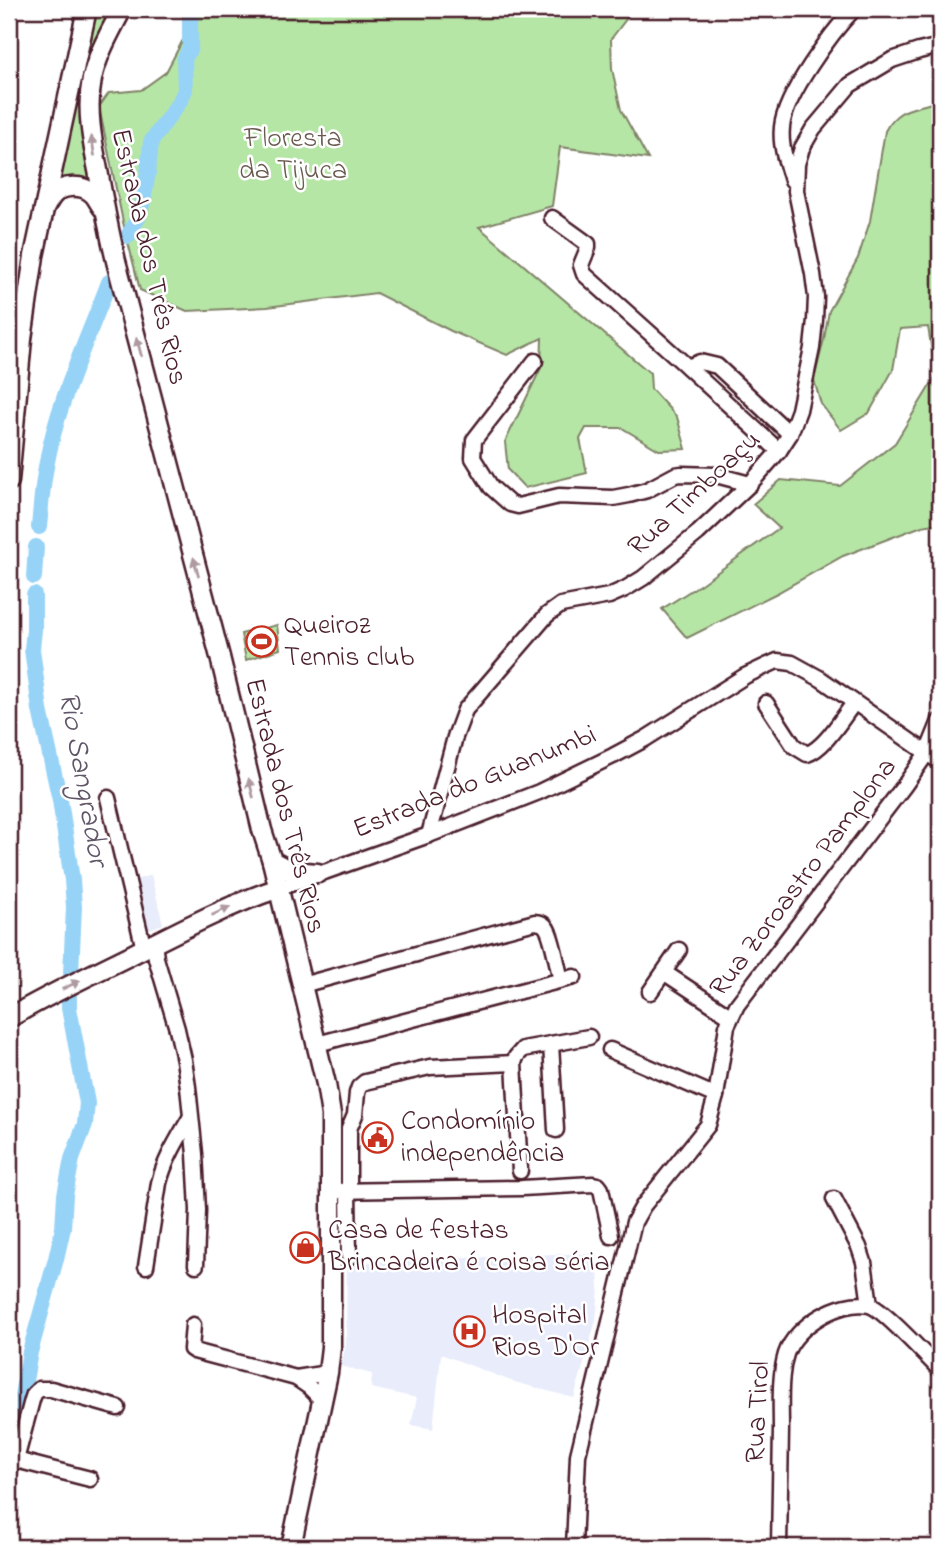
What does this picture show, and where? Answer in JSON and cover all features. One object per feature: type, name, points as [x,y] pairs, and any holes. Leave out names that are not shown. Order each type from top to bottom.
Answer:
[{"type":"main road","points":[[9,478],[33,256],[87,9]]},
{"type":"main road","name":"Estrada dos Três Rios","points":[[122,9],[97,63],[89,100],[90,127],[106,213],[116,261],[317,1044],[343,1189],[328,1373],[291,1547]]},
{"type":"main road","points":[[43,211],[60,190],[83,187],[94,194],[106,213]]},
{"type":"main road","points":[[288,930],[273,904],[255,895],[268,874],[271,857],[291,871],[318,873]]},
{"type":"main road","name":"Estrada do Guanumbi","points":[[9,1017],[255,895],[279,888]]},
{"type":"street","points":[[796,191],[784,156],[781,139],[783,118],[806,73],[832,34],[855,9]]},
{"type":"street","name":"Rua Timboaçu","points":[[429,835],[454,737],[465,710],[547,615],[561,605],[609,596],[643,578],[698,533],[750,484],[779,451],[790,434],[799,410],[812,348],[816,298],[796,191],[797,164],[802,148],[813,129],[850,85],[891,60],[940,47]]},
{"type":"street","points":[[552,218],[588,244],[581,265],[584,274],[779,451]]},
{"type":"street","points":[[535,361],[474,440],[472,450],[473,458],[491,487],[510,504],[518,506],[559,496],[613,498],[647,490],[681,474],[716,475],[750,484]]},
{"type":"street","points":[[688,367],[700,362],[717,366],[790,434]]},
{"type":"street","name":"Estrada do Guanumbi","points":[[279,888],[429,835],[539,792],[645,739],[745,676],[777,661],[792,663],[821,680],[940,762]]},
{"type":"street","points":[[766,703],[794,746],[807,754],[820,746],[854,702]]},
{"type":"street","points":[[927,753],[940,721]]},
{"type":"street","name":"Rua Zoroastro Pamplona","points":[[574,1547],[578,1455],[634,1222],[643,1206],[708,1125],[716,1096],[730,1016],[927,753]]},
{"type":"street","points":[[108,798],[184,1060],[195,1154],[197,1265]]},
{"type":"street","points":[[302,985],[535,922],[546,926],[567,978],[317,1044]]},
{"type":"street","points":[[650,992],[679,950]]},
{"type":"street","points":[[665,973],[730,1016]]},
{"type":"street","points":[[520,1171],[514,1063],[516,1057],[523,1049],[589,1037]]},
{"type":"street","points":[[551,1044],[556,1130]]},
{"type":"street","points":[[610,1050],[716,1096]]},
{"type":"street","points":[[349,1257],[343,1189],[349,1129],[355,1115],[356,1093],[359,1087],[365,1082],[430,1068],[514,1063]]},
{"type":"street","points":[[331,1115],[356,1110]]},
{"type":"street","points":[[146,1266],[162,1171],[190,1118]]},
{"type":"street","points":[[343,1189],[522,1188],[593,1184],[601,1189],[611,1236]]},
{"type":"street","points":[[834,1199],[859,1247],[864,1262],[870,1305],[940,1370]]},
{"type":"street","name":"Rua Tirol","points":[[779,1547],[781,1393],[787,1351],[795,1337],[820,1316],[851,1306],[870,1305]]},
{"type":"street","points":[[193,1325],[191,1349],[296,1378],[322,1400]]},
{"type":"street","points":[[296,1378],[328,1373]]},
{"type":"street","points":[[90,1479],[12,1465],[34,1394],[39,1389],[51,1389],[118,1408]]},
{"type":"shaded area","points":[[151,875],[163,924],[141,932],[129,882]]},
{"type":"shaded area","name":"Hospital Rios D'Or","points":[[597,1254],[599,1288],[596,1320],[574,1398],[511,1381],[441,1354],[433,1429],[411,1425],[417,1398],[371,1388],[372,1374],[341,1366],[346,1344],[347,1263]]},
{"type":"green space","points":[[91,9],[115,9],[97,36],[89,55],[81,93],[81,132],[92,190],[57,182]]},
{"type":"green space","name":"Floresta da Tijuca","points":[[182,9],[637,9],[611,39],[612,69],[621,110],[648,159],[560,147],[552,206],[479,227],[650,373],[651,389],[677,417],[686,449],[659,450],[622,428],[586,428],[580,439],[587,473],[525,488],[508,470],[505,442],[541,368],[542,338],[507,355],[451,331],[376,293],[267,307],[187,311],[140,290],[99,107],[109,93],[141,90],[166,72],[186,34]]},
{"type":"green space","points":[[940,100],[940,523],[922,526],[843,556],[687,638],[662,609],[779,528],[753,504],[781,480],[840,486],[895,443],[936,376],[928,327],[900,329],[893,370],[869,413],[841,430],[821,404],[814,380],[829,311],[858,258],[870,221],[885,131],[902,112]]},
{"type":"green space","name":"Queiroz Tennis club","points":[[277,625],[280,649],[246,660],[241,634]]},
{"type":"waterway","name":"Rio Sangrador","points":[[128,236],[139,216],[143,201],[151,142],[185,90],[184,60],[190,48],[193,9]]},
{"type":"waterway","name":"Rio Sangrador","points":[[39,527],[45,474],[57,420],[109,282]]},
{"type":"waterway","name":"Rio Sangrador","points":[[34,577],[36,547]]},
{"type":"waterway","name":"Rio Sangrador","points":[[34,595],[32,649],[40,710],[60,800],[72,880],[74,907],[71,973]]},
{"type":"waterway","name":"Rio Sangrador","points":[[9,1446],[30,1352],[63,1228],[65,1195],[72,1159],[85,1124],[87,1103],[69,996]]},
{"type":"place","name":"Queiroz Tennis club","points":[[261,642]]},
{"type":"place","name":"Condomínio independência","points":[[378,1138]]},
{"type":"place","name":"Casa de festas Brincadeira é coisa séria","points":[[305,1247]]},
{"type":"place","name":"Hospital Rios D'Or","points":[[469,1332]]}]
